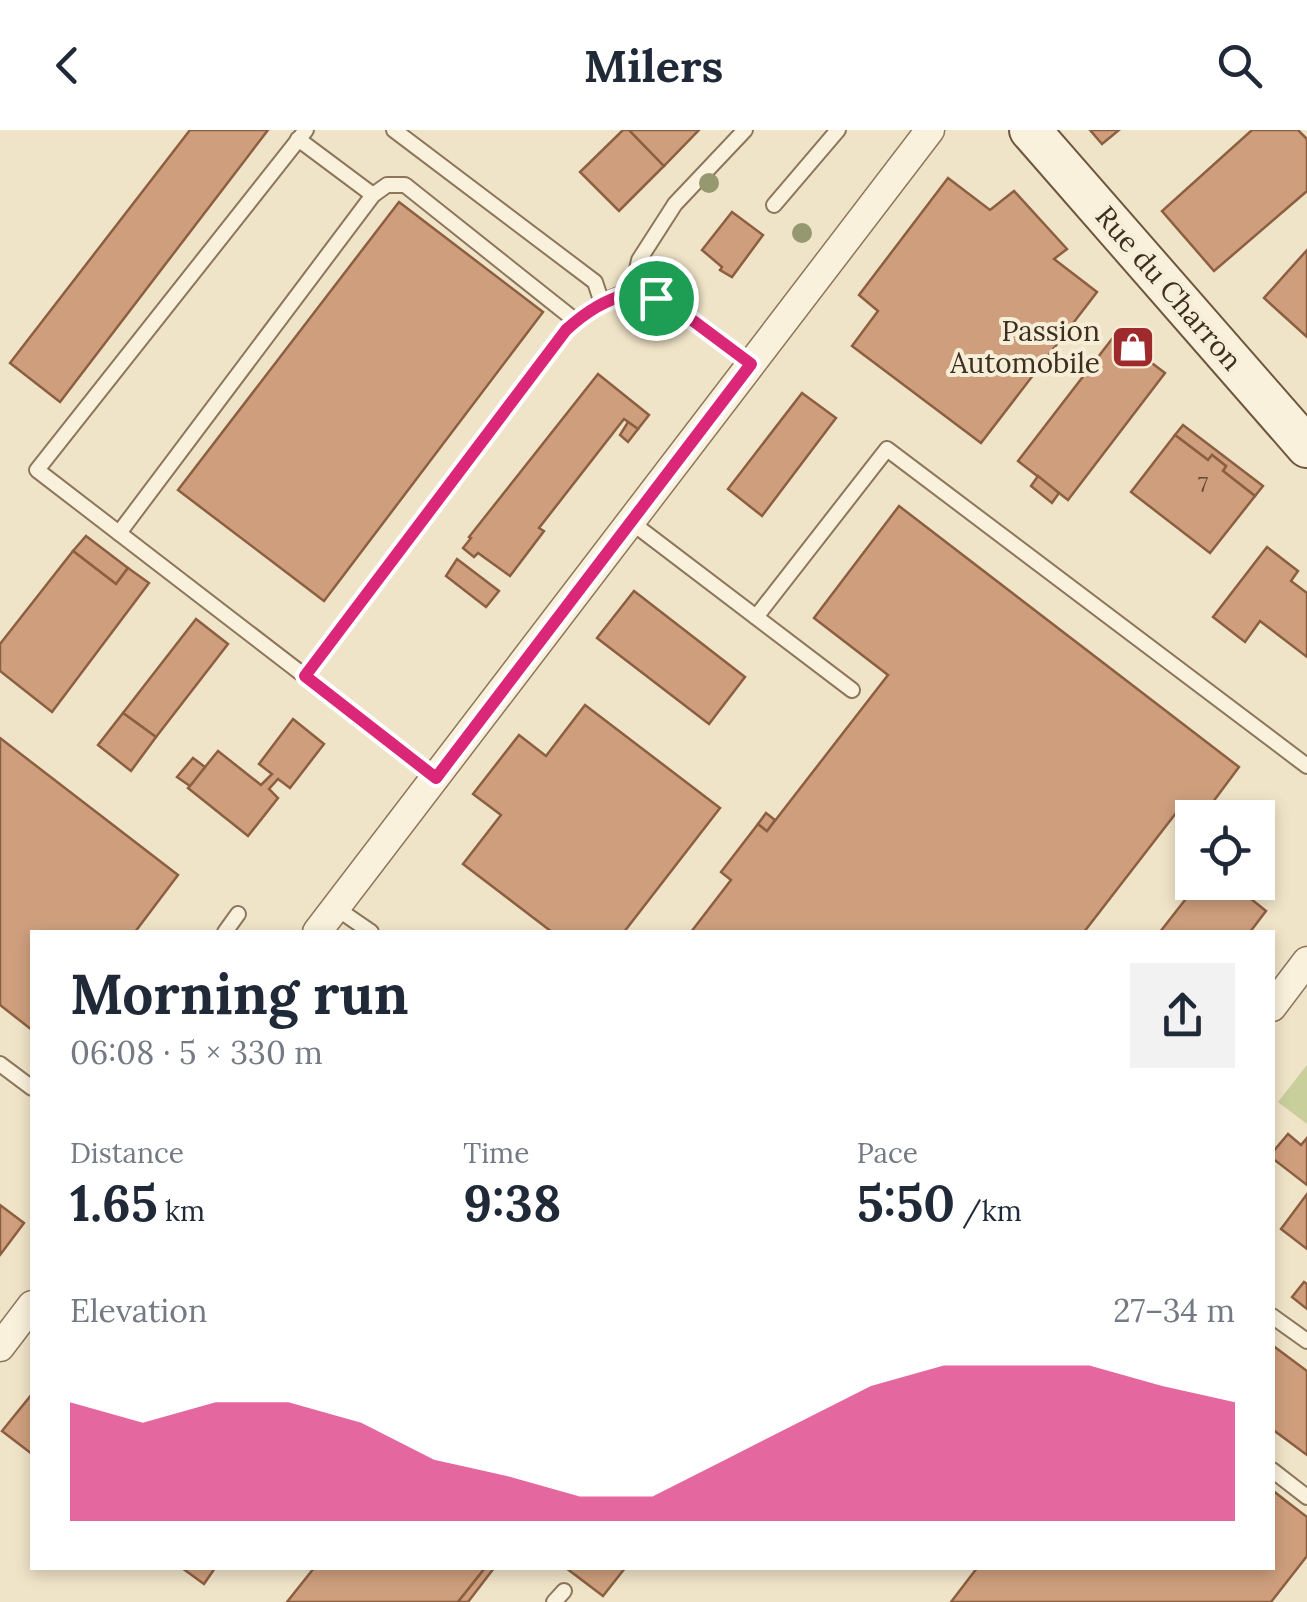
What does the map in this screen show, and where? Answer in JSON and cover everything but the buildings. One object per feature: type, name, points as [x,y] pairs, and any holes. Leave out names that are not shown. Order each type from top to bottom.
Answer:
[{"type":"street","points":[[319,930],[930,130]]},
{"type":"street","name":"Rue du Charron","points":[[1030,130],[1307,446]]},
{"type":"street","points":[[1275,1003],[1307,960]]},
{"type":"street","points":[[0,1347],[30,1308]]},
{"type":"lane","points":[[394,130],[594,282],[602,303]]},
{"type":"lane","points":[[632,292],[639,260],[675,204],[744,130]]},
{"type":"lane","points":[[774,205],[838,130]]},
{"type":"lane","points":[[373,195],[302,134],[36,470],[436,778]]},
{"type":"lane","points":[[119,534],[373,195],[387,184],[405,185],[576,321]]},
{"type":"lane","points":[[305,676],[576,321],[602,303],[632,292],[676,308],[751,364]]},
{"type":"lane","points":[[756,617],[887,448],[1307,766]]},
{"type":"lane","points":[[631,522],[852,690]]},
{"type":"lane","points":[[336,908],[367,930]]},
{"type":"lane","points":[[226,930],[238,914]]},
{"type":"lane","points":[[0,1064],[30,1086]]},
{"type":"lane","points":[[1275,1318],[1307,1342]]},
{"type":"lane","points":[[1275,1472],[1307,1497]]},
{"type":"green space","points":[[1307,1065],[1307,1124],[1278,1102]]},
{"type":"place","name":"Passion Automobile","points":[[1133,347]]},
{"type":"route","points":[[632,292],[656,298],[676,308],[751,364],[436,778],[305,676],[566,330],[607,300],[632,292]]}]
